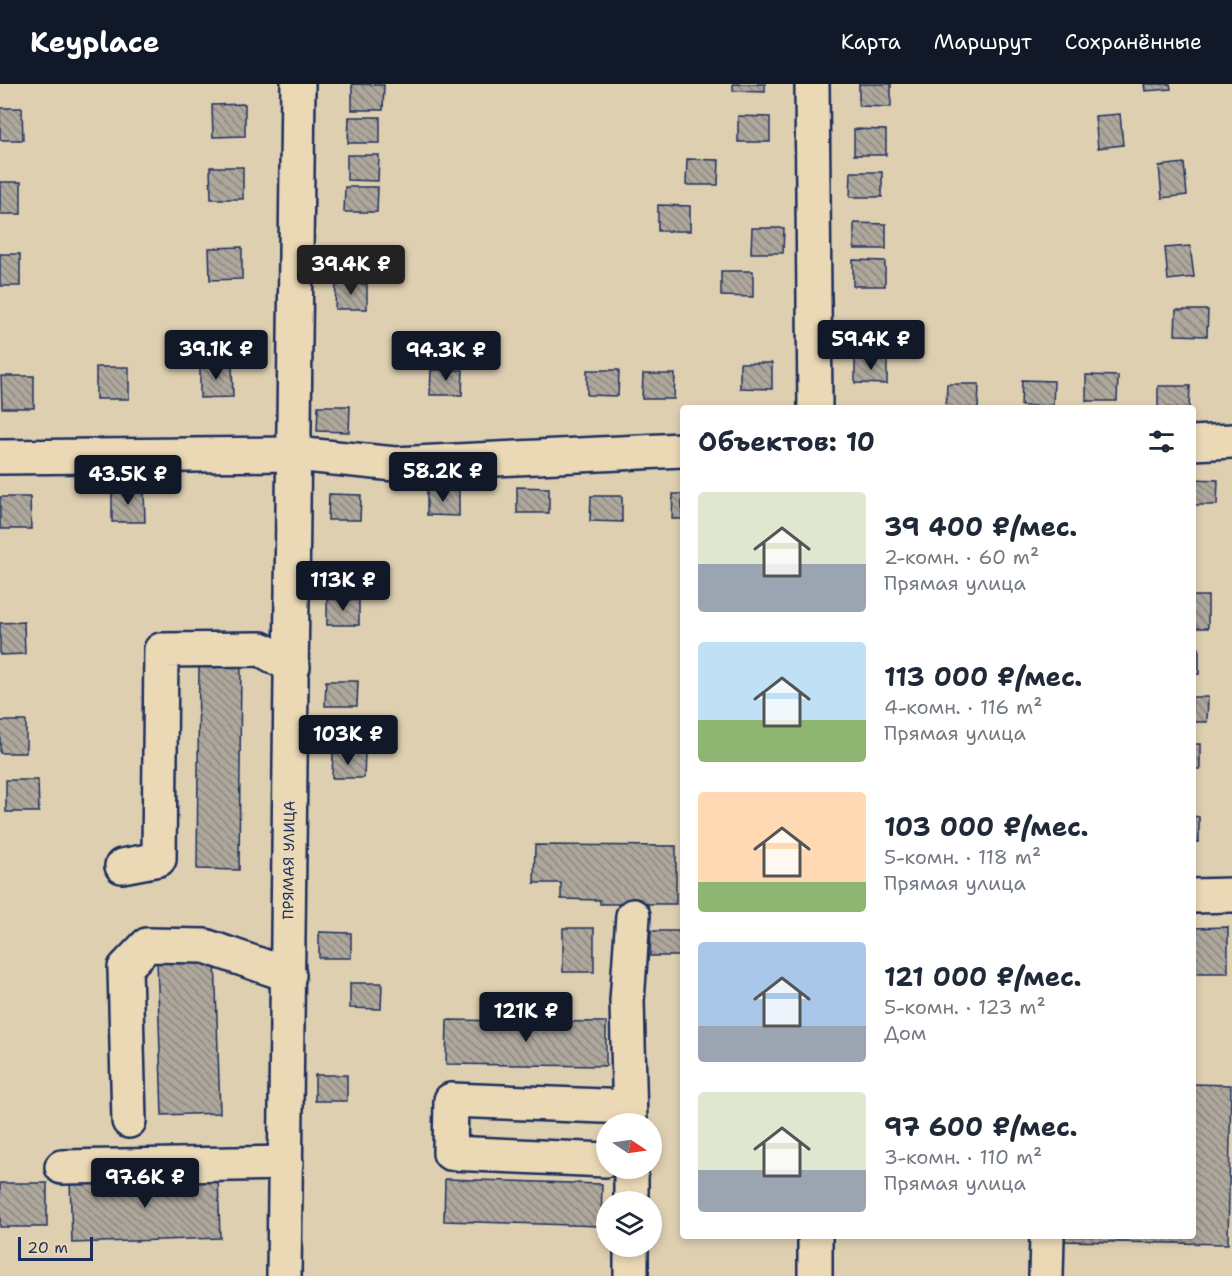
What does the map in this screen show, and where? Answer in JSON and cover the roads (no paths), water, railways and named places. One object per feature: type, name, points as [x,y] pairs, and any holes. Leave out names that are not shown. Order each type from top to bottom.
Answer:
[{"type":"street","name":"ПРЯМАЯ УЛИЦА","points":[[284,1276],[296,454],[298,84]]},
{"type":"street","points":[[812,84],[815,405]]},
{"type":"street","points":[[1196,443],[1232,441]]},
{"type":"street","points":[[0,457],[296,454],[395,464],[680,450]]},
{"type":"street","points":[[122,866],[159,859],[161,650],[261,650],[293,667]]},
{"type":"street","points":[[1196,896],[1232,895]]},
{"type":"street","points":[[629,1113],[627,1001],[633,916]]},
{"type":"street","points":[[129,1121],[125,968],[147,945],[205,946],[289,975]]},
{"type":"street","points":[[596,1160],[450,1153],[452,1100],[605,1113]]},
{"type":"street","points":[[62,1167],[286,1163]]},
{"type":"street","points":[[815,1239],[815,1276]]},
{"type":"street","points":[[1046,1276],[1047,1239]]},
{"type":"street","points":[[631,1257],[631,1276]]}]
